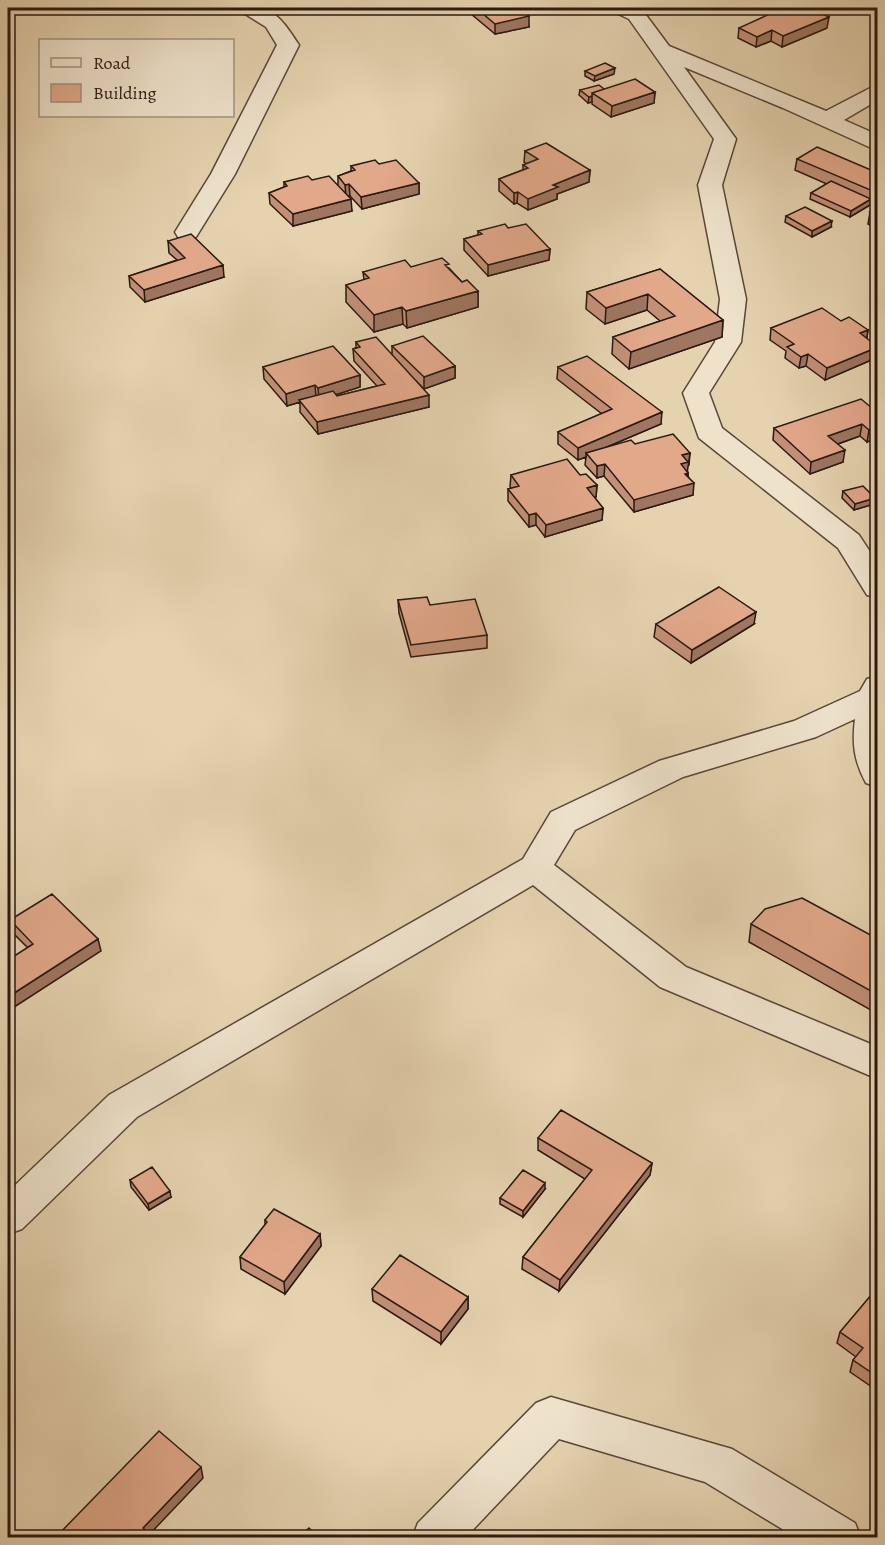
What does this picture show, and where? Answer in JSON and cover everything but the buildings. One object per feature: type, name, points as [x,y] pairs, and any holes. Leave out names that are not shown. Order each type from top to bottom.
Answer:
[{"type":"street","points":[[187,232],[223,174],[288,45],[274,22],[249,8]]},
{"type":"street","points":[[621,8],[636,15],[725,138],[710,185],[734,299],[728,342],[696,393],[709,432],[849,542],[878,588]]},
{"type":"street","points":[[664,51],[828,120],[878,144]]},
{"type":"street","points":[[828,120],[878,91]]},
{"type":"street","points":[[875,693],[868,744],[878,775]]},
{"type":"street","points":[[8,1217],[123,1106],[535,868],[563,821],[671,769],[805,729],[875,693]]},
{"type":"street","points":[[535,868],[673,977],[878,1064]]},
{"type":"street","points":[[434,1538],[551,1418],[716,1464],[839,1538]]}]
